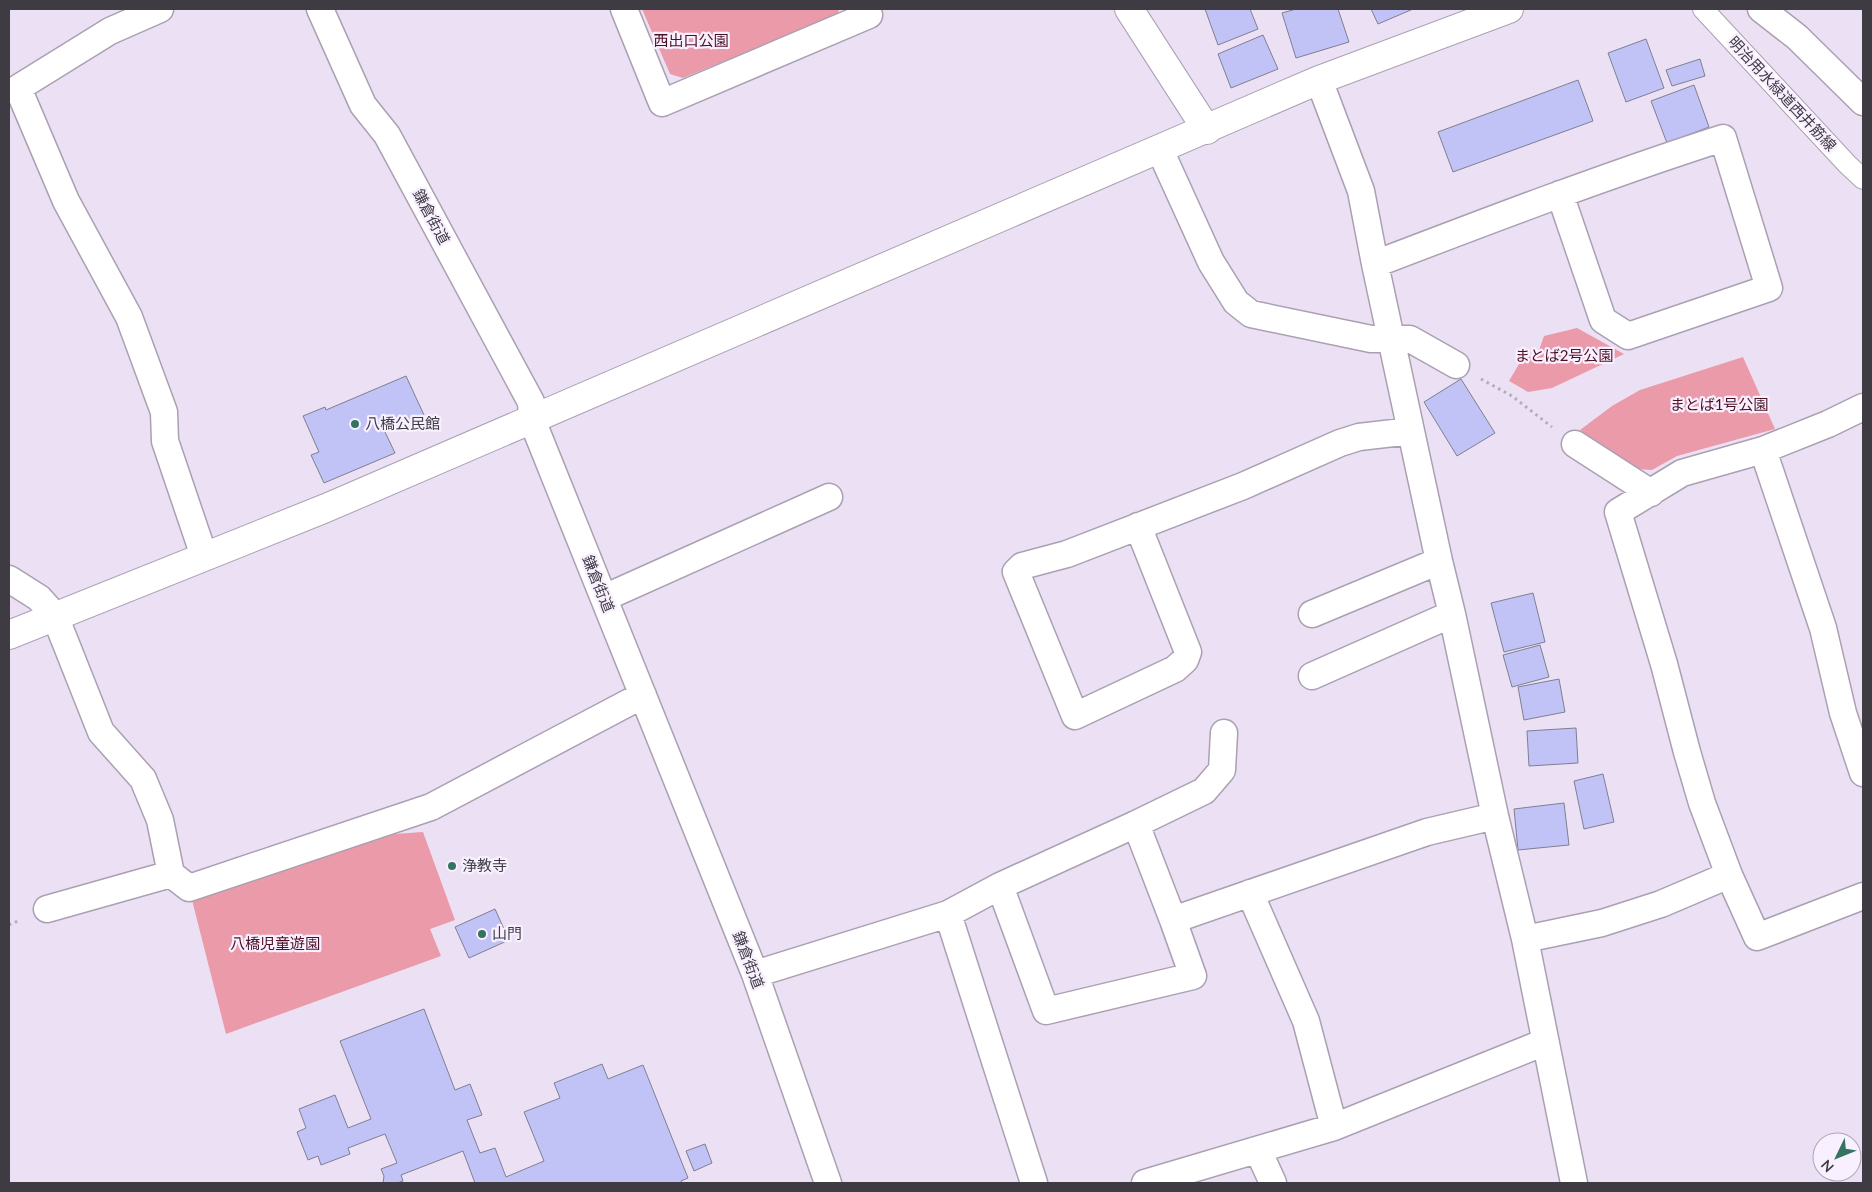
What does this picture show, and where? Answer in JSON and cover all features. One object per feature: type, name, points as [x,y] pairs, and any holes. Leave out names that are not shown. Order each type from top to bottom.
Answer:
[{"type":"street","points":[[160,9],[110,31],[18,88],[66,201],[130,316],[164,412],[165,441],[204,556]]},
{"type":"street","name":"鎌倉街道","points":[[320,9],[364,106],[387,135],[531,402],[532,420],[755,974],[828,1183]]},
{"type":"street","points":[[624,9],[662,103],[870,11]]},
{"type":"street","points":[[1129,9],[1207,130]]},
{"type":"street","points":[[9,635],[315,512],[1207,130],[1319,80],[1509,9]]},
{"type":"street","name":"明治用水緑道西井筋線","points":[[1703,9],[1863,179]]},
{"type":"street","points":[[1760,9],[1797,37],[1863,102]]},
{"type":"street","points":[[1319,80],[1361,191],[1390,338],[1495,816],[1525,939],[1574,1183]]},
{"type":"street","points":[[1375,264],[1560,194],[1627,169],[1723,138],[1769,288],[1628,336],[1603,320],[1560,194]]},
{"type":"street","points":[[1160,150],[1211,262],[1236,302],[1252,314],[1371,339],[1410,339],[1456,365]]},
{"type":"street","points":[[1863,407],[1828,424],[1763,450],[1682,473],[1618,512],[1664,664],[1702,803],[1729,875],[1757,937],[1863,896]]},
{"type":"street","points":[[1138,526],[1188,652],[1185,660],[1176,669],[1075,716],[1016,572],[1022,566],[1067,554],[1138,526],[1243,486],[1340,443],[1359,437],[1411,431]]},
{"type":"street","points":[[1575,444],[1651,493]]},
{"type":"street","points":[[1763,450],[1823,628],[1843,713],[1863,774]]},
{"type":"street","points":[[604,598],[829,497]]},
{"type":"street","points":[[1312,614],[1439,561]]},
{"type":"street","points":[[9,579],[39,598],[55,616],[101,732],[143,779],[160,820],[171,874],[189,888],[430,807],[643,695]]},
{"type":"street","points":[[1312,676],[1452,614]]},
{"type":"street","points":[[755,974],[948,914],[1000,886],[1204,791],[1222,770],[1224,733]]},
{"type":"street","points":[[1172,920],[1427,832],[1495,816]]},
{"type":"street","points":[[1000,886],[1046,1011],[1193,976],[1136,824]]},
{"type":"street","points":[[47,909],[171,874]]},
{"type":"street","points":[[1525,939],[1610,920],[1660,904],[1729,875]]},
{"type":"street","points":[[1250,893],[1306,1021],[1334,1126]]},
{"type":"street","points":[[948,914],[1034,1183]]},
{"type":"street","points":[[1145,1183],[1334,1126],[1545,1042]]},
{"type":"street","points":[[1258,1150],[1273,1183]]},
{"type":"path","points":[[1456,365],[1512,396],[1575,444]]},
{"type":"green space","name":"西出口公園","points":[[642,9],[839,9],[838,15],[683,78],[670,74]]},
{"type":"green space","name":"まとば2号公園","points":[[1577,328],[1624,354],[1552,388],[1528,392],[1509,381],[1523,357],[1537,356],[1544,336]]},
{"type":"green space","name":"まとば1号公園","points":[[1743,357],[1775,429],[1677,456],[1652,470],[1635,469],[1580,430],[1612,406],[1640,390]]},
{"type":"green space","name":"八橋児童遊園","points":[[423,832],[455,920],[430,929],[441,956],[226,1034],[192,900],[395,834]]},
{"type":"building","points":[[1205,9],[1250,9],[1258,29],[1218,45]]},
{"type":"building","points":[[1296,9],[1338,9],[1349,42],[1296,58],[1282,13]]},
{"type":"building","points":[[1371,9],[1413,9],[1378,24]]},
{"type":"building","points":[[1263,35],[1278,69],[1231,88],[1218,54]]},
{"type":"building","points":[[1646,39],[1664,88],[1626,102],[1608,53]]},
{"type":"building","points":[[1700,59],[1705,76],[1672,86],[1666,70]]},
{"type":"building","points":[[1578,80],[1593,121],[1453,172],[1438,132]]},
{"type":"building","points":[[1694,85],[1709,127],[1667,143],[1651,101]]},
{"type":"building","name":"八橋公民館","points":[[406,376],[424,415],[385,432],[395,453],[324,483],[311,455],[319,452],[303,416],[325,407],[326,410]]},
{"type":"building","points":[[1461,379],[1495,433],[1457,456],[1424,402]]},
{"type":"building","points":[[1533,593],[1545,642],[1504,652],[1491,603]]},
{"type":"building","points":[[1540,645],[1549,677],[1512,687],[1503,655]]},
{"type":"building","points":[[1559,679],[1565,712],[1524,720],[1518,687]]},
{"type":"building","points":[[1576,728],[1578,763],[1529,766],[1527,731]]},
{"type":"building","points":[[1603,774],[1614,822],[1584,829],[1574,781]]},
{"type":"building","points":[[1564,803],[1569,845],[1518,850],[1514,809]]},
{"type":"building","name":"山門","points":[[495,909],[509,940],[469,958],[455,927]]},
{"type":"building","points":[[424,1009],[455,1090],[470,1084],[482,1115],[467,1120],[480,1153],[495,1148],[506,1177],[544,1161],[524,1112],[560,1098],[554,1083],[602,1064],[608,1079],[643,1065],[688,1178],[681,1181],[682,1183],[475,1183],[463,1151],[401,1175],[403,1181],[383,1183],[384,1176],[381,1169],[397,1163],[385,1134],[348,1148],[350,1154],[321,1165],[318,1156],[308,1160],[297,1132],[306,1128],[299,1109],[335,1095],[348,1128],[371,1119],[340,1041]]},
{"type":"building","points":[[705,1144],[712,1163],[694,1171],[686,1151]]},
{"type":"place","name":"八橋公民館","points":[[355,424]]},
{"type":"place","name":"浄教寺","points":[[452,866]]},
{"type":"place","name":"山門","points":[[482,934]]}]
